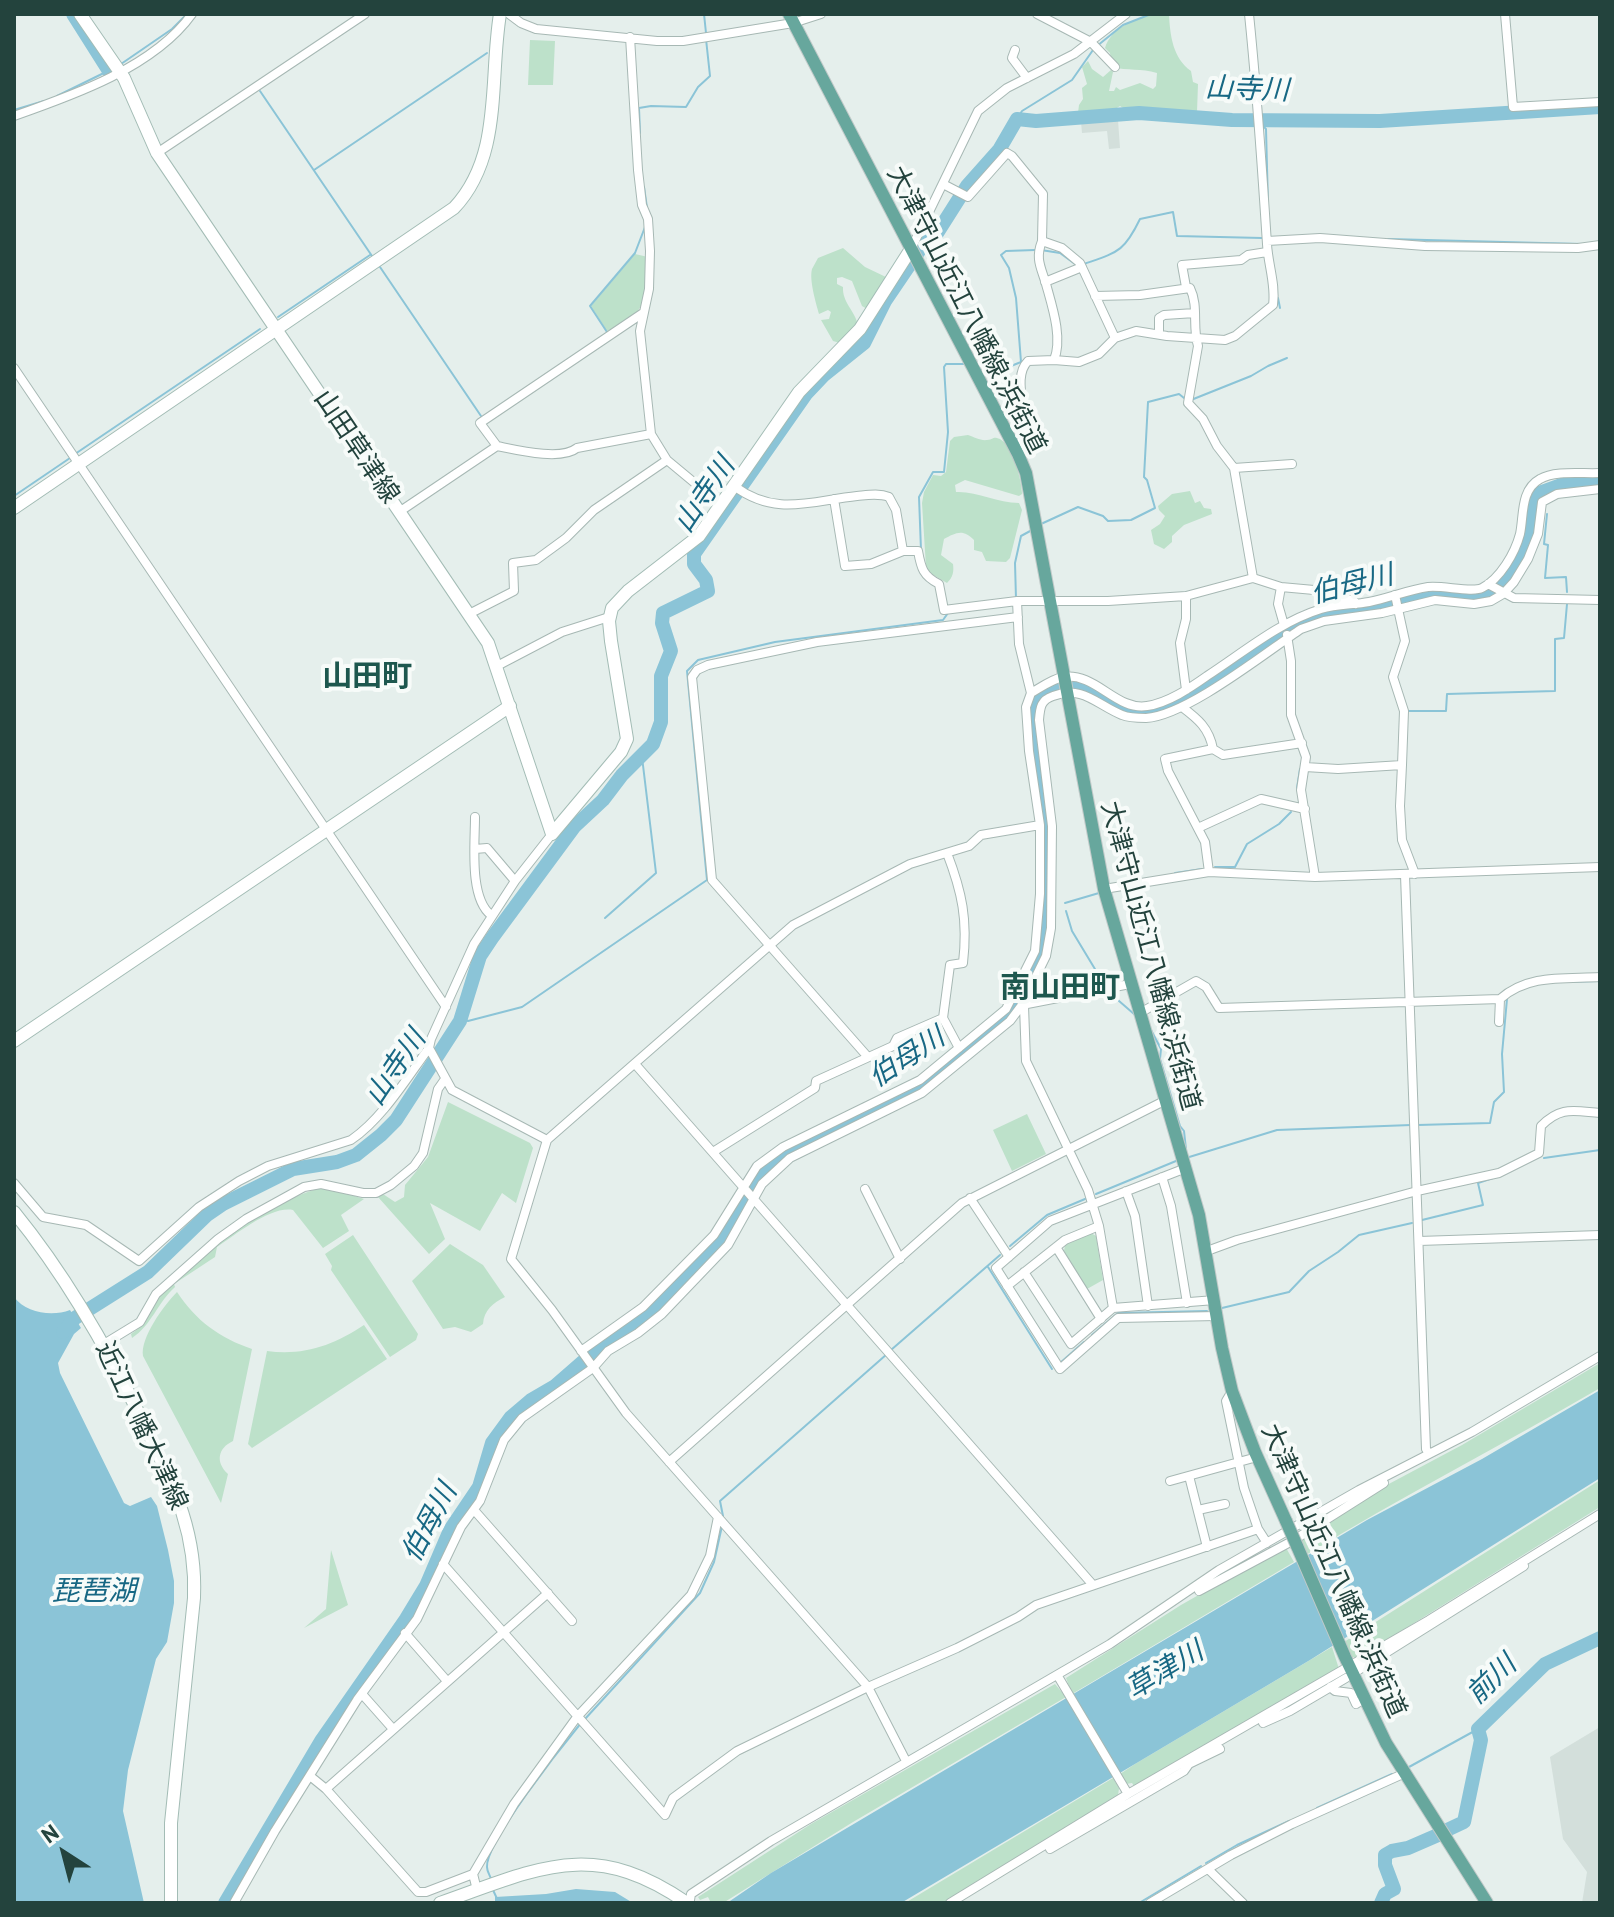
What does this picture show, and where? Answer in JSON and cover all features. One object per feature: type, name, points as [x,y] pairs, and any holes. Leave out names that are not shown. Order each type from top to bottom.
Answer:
[{"type":"main road","name":"大津守山近江八幡線;浜街道","points":[[791,18],[1018,454],[1030,491],[1065,693],[1104,889],[1186,1168],[1207,1251],[1232,1391],[1257,1457],[1296,1536],[1364,1699],[1405,1773],[1487,1903]]},
{"type":"street","name":"山田草津線","points":[[80,14],[120,72],[157,153],[488,643],[552,834]]},
{"type":"street","points":[[14,116],[120,72],[177,32],[192,14]]},
{"type":"street","points":[[157,153],[365,14]]},
{"type":"street","points":[[14,508],[75,458],[278,330],[444,216],[470,189],[480,171],[489,134],[500,14]]},
{"type":"street","points":[[509,14],[536,29],[657,41],[683,41],[821,14]]},
{"type":"street","points":[[1037,14],[1091,42],[1115,67]]},
{"type":"street","points":[[14,1183],[43,1217],[86,1225],[139,1261],[199,1207],[239,1181],[268,1166],[343,1144],[361,1133],[430,1050],[431,1039],[474,944],[491,915],[552,834],[621,752],[627,739],[609,617],[615,604],[699,536],[799,392],[860,329],[911,249],[978,111],[996,96],[1091,42],[1126,14]]},
{"type":"street","points":[[1018,454],[1024,417],[1021,378],[1023,366],[1028,361],[1086,360],[1099,354],[1115,338],[1136,331],[1225,340],[1235,336],[1273,305],[1275,296],[1267,252],[1259,112],[1249,14]]},
{"type":"street","points":[[1505,14],[1513,107],[1600,102]]},
{"type":"street","points":[[630,37],[638,170],[642,205],[648,219],[650,251],[649,289],[640,331],[651,434],[667,460],[720,504]]},
{"type":"street","points":[[1015,50],[1012,58],[1027,78]]},
{"type":"street","points":[[943,184],[968,197],[1007,153],[1023,167],[1043,194],[1038,263],[1056,323],[1058,349],[1054,360]]},
{"type":"street","points":[[1267,241],[1320,238],[1425,246],[1578,248],[1600,245]]},
{"type":"street","points":[[1042,241],[1062,248],[1080,263],[1115,338]]},
{"type":"street","points":[[1186,287],[1182,265],[1241,260],[1248,255],[1267,252]]},
{"type":"street","points":[[1045,282],[1082,267]]},
{"type":"street","points":[[1095,296],[1140,295],[1190,288],[1194,296],[1198,359],[1188,403],[1203,419],[1217,446],[1234,468],[1253,578]]},
{"type":"street","points":[[643,313],[480,423],[497,446],[531,452],[569,454],[577,448],[651,434]]},
{"type":"street","points":[[1159,334],[1159,318],[1164,315],[1195,313]]},
{"type":"street","points":[[14,368],[446,1007]]},
{"type":"street","points":[[399,512],[497,446]]},
{"type":"street","points":[[469,614],[514,591],[513,563],[536,560],[566,538],[594,510],[667,460]]},
{"type":"street","points":[[1234,468],[1292,464]]},
{"type":"street","points":[[1495,589],[1521,533],[1523,506],[1528,493],[1539,479],[1600,473]]},
{"type":"street","points":[[734,486],[746,495],[777,505],[805,506],[834,499],[889,497],[896,510],[903,551]]},
{"type":"street","points":[[581,1351],[643,1307],[714,1235],[749,1194],[790,1158],[922,1093],[1010,1021],[1023,1006],[1046,956],[1052,908],[1052,826],[1040,733],[1040,707],[1048,698],[1065,693],[1085,694],[1124,716],[1158,717],[1186,705],[1301,629],[1324,621],[1443,599],[1483,603],[1495,589],[1522,570],[1535,543],[1542,502],[1557,494],[1600,489]]},
{"type":"street","points":[[834,499],[845,566],[871,564],[903,551],[918,551],[927,578],[939,584],[944,610],[1017,601],[1186,596],[1253,578],[1281,587],[1334,595],[1356,604]]},
{"type":"street","points":[[1281,587],[1278,604],[1291,661],[1291,715],[1302,743],[1305,767],[1301,783],[1315,877]]},
{"type":"street","points":[[1031,693],[1063,677],[1083,678],[1127,704],[1147,706],[1184,691],[1283,625],[1325,607],[1356,604],[1429,587],[1495,589],[1514,598],[1600,600]]},
{"type":"street","points":[[1395,595],[1405,641],[1393,677],[1404,711],[1401,831],[1415,874]]},
{"type":"street","points":[[1186,596],[1186,619],[1180,643],[1186,705],[1209,733],[1213,749]]},
{"type":"street","points":[[234,1903],[275,1831],[362,1694],[417,1619],[461,1527],[474,1510],[492,1474],[504,1440],[522,1418],[593,1368],[608,1351],[653,1322],[728,1245],[749,1194],[749,1176],[767,1157],[908,1087],[999,1017],[1011,1000],[1035,951],[1040,908],[1040,825],[1026,707],[1031,693],[1021,655],[1017,601]]},
{"type":"street","points":[[497,666],[562,632],[609,617]]},
{"type":"street","points":[[867,1056],[712,880],[692,689],[694,673],[708,665],[817,642],[1018,617]]},
{"type":"street","points":[[14,1041],[510,706]]},
{"type":"street","points":[[1209,872],[1205,842],[1168,771],[1165,759],[1213,749],[1223,755],[1231,755],[1263,747],[1302,743]]},
{"type":"street","points":[[1305,767],[1338,769],[1402,765]]},
{"type":"street","points":[[1198,828],[1261,799],[1305,809]]},
{"type":"street","points":[[475,817],[477,887],[483,908],[491,915]]},
{"type":"street","points":[[906,1761],[868,1687],[612,1397],[552,1310],[511,1259],[547,1140],[793,925],[910,864],[969,846],[981,835],[1040,825]]},
{"type":"street","points":[[475,849],[487,848],[515,881]]},
{"type":"street","points":[[947,853],[964,900],[964,949],[963,963],[950,965],[943,1018],[959,1048]]},
{"type":"street","points":[[1104,889],[1209,872],[1315,877],[1600,867]]},
{"type":"street","points":[[1405,875],[1426,1449],[1429,1454]]},
{"type":"street","points":[[1040,908],[1052,908]]},
{"type":"street","points":[[1140,1013],[1196,981],[1206,987],[1219,1008],[1500,999],[1519,986],[1538,980],[1600,977]]},
{"type":"street","points":[[1011,1000],[1023,1006],[1130,984]]},
{"type":"street","points":[[1499,1022],[1500,999]]},
{"type":"street","points":[[1023,1006],[1026,1061],[1093,1205],[1113,1308]]},
{"type":"street","points":[[713,1152],[815,1088],[816,1081],[893,1046],[897,1038],[943,1018]]},
{"type":"street","points":[[430,1050],[452,1090],[547,1140]]},
{"type":"street","points":[[635,1064],[1093,1585]]},
{"type":"street","points":[[104,1344],[140,1322],[156,1294],[218,1239],[246,1219],[304,1187],[321,1184],[376,1193],[391,1185],[414,1166],[423,1153],[438,1089],[445,1079]]},
{"type":"street","points":[[669,1462],[970,1198],[1164,1101]]},
{"type":"street","points":[[1207,1251],[1417,1191],[1499,1173],[1539,1153],[1541,1126],[1554,1114],[1565,1111],[1600,1113]]},
{"type":"street","points":[[834,1123],[840,1133]]},
{"type":"street","points":[[1186,1168],[1050,1221],[996,1268],[1060,1369],[1118,1318],[1217,1316]]},
{"type":"street","points":[[1162,1177],[1171,1206],[1187,1303]]},
{"type":"street","points":[[865,1189],[900,1259]]},
{"type":"street","points":[[1126,1191],[1135,1216],[1148,1306]]},
{"type":"street","points":[[970,1198],[1009,1257]]},
{"type":"street","name":"近江八幡大津線","points":[[14,1212],[79,1302],[104,1344],[177,1494],[192,1548],[194,1598],[171,1823],[171,1903]]},
{"type":"street","points":[[1007,1286],[1065,1240],[1099,1226]]},
{"type":"street","points":[[1419,1241],[1600,1235]]},
{"type":"street","points":[[1056,1247],[1101,1319]]},
{"type":"street","points":[[1024,1272],[1071,1344],[1113,1308],[1215,1300]]},
{"type":"street","points":[[918,1754],[1062,1683],[1267,1543],[1374,1482],[1472,1432],[1600,1358]]},
{"type":"street","points":[[688,1902],[691,1894],[746,1857],[1164,1606],[1296,1536],[1379,1486],[1472,1436],[1600,1358]]},
{"type":"street","points":[[1232,1391],[1226,1401],[1239,1463],[1258,1529],[1267,1543]]},
{"type":"street","points":[[1170,1481],[1257,1457]]},
{"type":"street","points":[[1189,1476],[1207,1547]]},
{"type":"street","points":[[1296,1536],[1374,1482]]},
{"type":"street","points":[[1198,1510],[1225,1504]]},
{"type":"street","points":[[474,1510],[572,1621]]},
{"type":"street","points":[[983,1884],[995,1882],[1184,1771],[1188,1763],[1457,1605],[1600,1516]]},
{"type":"street","points":[[310,1776],[326,1789],[418,1892],[426,1892],[473,1874],[514,1804],[580,1720],[691,1595],[710,1556],[718,1518]]},
{"type":"street","points":[[443,1564],[665,1815],[673,1798],[737,1751],[868,1687],[957,1648],[1036,1605],[1258,1529]]},
{"type":"street","points":[[326,1789],[548,1593]]},
{"type":"street","points":[[688,1902],[776,1843],[1099,1651],[1164,1606]]},
{"type":"street","points":[[405,1633],[447,1681]]},
{"type":"street","points":[[950,1903],[1128,1794],[1330,1687],[1349,1668]]},
{"type":"street","points":[[1062,1683],[1128,1794]]},
{"type":"street","points":[[1330,1687],[1335,1691],[1351,1693],[1356,1704],[1364,1699]]},
{"type":"street","points":[[362,1694],[393,1729]]},
{"type":"street","points":[[1150,1903],[1292,1824],[1405,1773]]},
{"type":"street","points":[[440,1903],[550,1866],[599,1864],[630,1871],[688,1902]]},
{"type":"street","points":[[1208,1869],[1243,1903]]},
{"type":"street","points":[[473,1874],[488,1886]]},
{"type":"shaded area","points":[[1118,120],[1120,148],[1109,149],[1107,131],[1082,133],[1081,122]]},
{"type":"shaded area","points":[[1600,1727],[1600,1903],[1582,1903],[1587,1872],[1563,1839],[1550,1757]]},
{"type":"green space","points":[[1156,14],[1169,14],[1176,53],[1191,71],[1193,82],[1198,84],[1197,112],[1179,115],[1164,109],[1142,112],[1120,106],[1109,113],[1078,113],[1083,99],[1082,88],[1087,84],[1082,67],[1088,61],[1092,69],[1103,77],[1111,70],[1113,72],[1109,91],[1140,83],[1153,89],[1156,86],[1157,73],[1112,67],[1110,53],[1105,48],[1119,29]]},
{"type":"green space","points":[[530,40],[555,41],[553,85],[528,85]]},
{"type":"green space","points":[[843,248],[865,267],[888,278],[869,310],[862,306],[852,281],[837,278],[837,284],[843,287],[844,297],[858,325],[840,343],[833,341],[821,320],[829,319],[831,312],[828,310],[819,314],[811,274],[818,258]]},
{"type":"green space","points":[[635,254],[648,257],[642,303],[631,318],[607,331],[591,306]]},
{"type":"green space","points":[[968,435],[982,440],[996,438],[1005,443],[1016,464],[1022,494],[1019,496],[965,480],[955,485],[956,492],[1019,503],[1022,510],[1010,558],[1006,562],[986,561],[982,552],[974,550],[974,540],[966,534],[955,534],[944,539],[941,555],[953,564],[952,576],[947,583],[926,567],[922,503],[933,475],[941,476],[946,472],[950,441],[954,437]]},
{"type":"green space","points":[[1190,491],[1195,503],[1200,501],[1204,508],[1211,509],[1212,514],[1184,525],[1164,549],[1154,544],[1151,530],[1165,516],[1158,506],[1172,494]]},
{"type":"green space","points":[[448,1102],[530,1143],[533,1148],[516,1203],[502,1193],[480,1231],[430,1203],[445,1239],[429,1254],[378,1197],[383,1194],[395,1202],[404,1197],[405,1185],[428,1157]]},
{"type":"green space","points":[[1027,1114],[1046,1154],[1012,1171],[993,1130]]},
{"type":"green space","points":[[326,1187],[364,1199],[341,1215],[349,1231],[323,1248],[293,1210],[274,1212],[217,1247],[215,1257],[174,1284],[175,1287],[149,1321],[132,1338],[131,1334],[142,1325],[160,1295],[214,1247],[285,1202]]},
{"type":"green space","points":[[1091,1233],[1096,1236],[1103,1280],[1087,1289],[1064,1251],[1065,1245]]},
{"type":"green space","points":[[353,1235],[418,1334],[416,1340],[390,1357],[331,1270],[325,1254]]},
{"type":"green space","points":[[450,1244],[483,1265],[505,1297],[490,1308],[483,1324],[471,1332],[455,1327],[443,1329],[412,1281]]},
{"type":"green space","points":[[177,1292],[192,1312],[210,1327],[229,1340],[252,1349],[233,1441],[221,1451],[221,1465],[228,1474],[221,1503],[143,1356],[149,1331]]},
{"type":"green space","points":[[364,1325],[387,1359],[252,1448],[248,1444],[267,1351],[294,1352],[318,1347]]},
{"type":"green space","points":[[1600,1363],[1600,1388],[1306,1555],[1301,1539],[1370,1494],[1462,1445]]},
{"type":"green space","points":[[1600,1480],[1600,1507],[1358,1658],[1352,1657],[1344,1642]]},
{"type":"green space","points":[[1285,1546],[1294,1562],[1072,1694],[1066,1678],[1181,1605]]},
{"type":"green space","points":[[331,1550],[348,1605],[304,1628],[326,1609]]},
{"type":"green space","points":[[1332,1647],[1339,1669],[1134,1786],[1132,1783],[1126,1784],[1120,1774],[1135,1764]]},
{"type":"green space","points":[[1055,1684],[1066,1697],[853,1822],[723,1903],[711,1903],[708,1897],[700,1900],[698,1897],[811,1824]]},
{"type":"green space","points":[[1113,1778],[1119,1788],[1118,1796],[958,1895],[944,1903],[905,1903]]},
{"type":"water","name":"琵琶湖","points":[[14,1297],[25,1307],[40,1312],[70,1310],[81,1328],[74,1334],[58,1363],[60,1373],[124,1503],[130,1506],[151,1497],[157,1506],[168,1550],[174,1581],[174,1603],[167,1642],[156,1659],[128,1770],[123,1811],[144,1903],[14,1903]]},
{"type":"water","name":"草津川","points":[[1600,1390],[1600,1478],[1310,1660],[901,1903],[727,1903],[771,1873],[1367,1520],[1482,1459]]},
{"type":"water","points":[[576,1889],[615,1892],[633,1903],[495,1903],[495,1897]]},
{"type":"waterway","points":[[73,14],[109,71]]},
{"type":"waterway","points":[[704,14],[706,33]]},
{"type":"waterway","points":[[1097,46],[1123,25],[1151,14]]},
{"type":"waterway","points":[[121,64],[172,29],[186,15]]},
{"type":"waterway","points":[[640,133],[639,108],[686,107],[698,87],[710,76],[706,39]]},
{"type":"waterway","points":[[1017,119],[1022,111],[1072,80],[1093,50]]},
{"type":"waterway","points":[[314,170],[487,53]]},
{"type":"waterway","points":[[57,96],[112,69]]},
{"type":"waterway","points":[[260,91],[372,256]]},
{"type":"waterway","points":[[14,110],[44,101]]},
{"type":"waterway","name":"山寺川","points":[[63,1332],[75,1318],[148,1272],[207,1215],[223,1204],[293,1169],[337,1162],[356,1155],[396,1120],[460,1021],[480,956],[492,938],[574,827],[653,744],[661,722],[661,676],[671,651],[662,623],[663,613],[708,591],[706,580],[694,564],[694,554],[806,394],[864,343],[885,301],[925,242],[934,238],[967,186],[999,150],[1017,119],[1036,121],[1139,113],[1232,120],[1380,121],[1600,107]]},
{"type":"waterway","points":[[1262,125],[1266,129],[1268,205]]},
{"type":"waterway","points":[[644,187],[647,208]]},
{"type":"waterway","points":[[1084,264],[1105,257],[1124,245],[1140,219],[1173,212],[1177,236],[1262,238]]},
{"type":"waterway","points":[[607,332],[590,306],[635,253],[645,227]]},
{"type":"waterway","points":[[1388,239],[1582,244]]},
{"type":"waterway","points":[[980,366],[1006,368],[1021,362],[1016,298],[1009,268],[1001,255],[1006,251],[1035,250]]},
{"type":"waterway","points":[[1041,250],[1060,253],[1075,264]]},
{"type":"waterway","points":[[278,317],[370,255]]},
{"type":"waterway","points":[[380,267],[481,416]]},
{"type":"waterway","points":[[1278,298],[1280,308]]},
{"type":"waterway","points":[[75,454],[260,329]]},
{"type":"waterway","points":[[1191,400],[1287,358]]},
{"type":"waterway","points":[[921,550],[919,497],[933,472],[944,472],[948,432],[944,367],[946,364],[965,364]]},
{"type":"waterway","points":[[1041,524],[1078,507],[1103,516],[1108,521],[1131,520],[1155,508],[1144,477],[1148,402],[1179,394],[1184,398]]},
{"type":"waterway","points":[[14,496],[70,458]]},
{"type":"waterway","name":"伯母川","points":[[225,1903],[321,1741],[426,1586],[450,1530],[479,1487],[492,1443],[511,1417],[555,1386],[602,1345],[649,1315],[727,1233],[764,1172],[786,1154],[924,1085],[1008,1016],[1040,955],[1045,926],[1044,822],[1034,701],[1042,693],[1057,687],[1081,684],[1127,709],[1150,710],[1196,693],[1313,617],[1385,606],[1434,592],[1483,597],[1517,567],[1527,542],[1531,505],[1539,493],[1561,485],[1600,481]]},
{"type":"waterway","points":[[1547,514],[1545,578],[1566,577],[1567,592]]},
{"type":"waterway","points":[[1016,599],[1015,563],[1021,536],[1032,530]]},
{"type":"waterway","points":[[1407,711],[1446,711],[1447,694],[1555,691],[1555,639],[1564,638],[1567,604]]},
{"type":"waterway","points":[[460,1018],[468,1021],[522,1007],[707,880],[687,671],[698,660],[775,642],[943,620],[948,613]]},
{"type":"waterway","points":[[605,918],[656,873],[642,757]]},
{"type":"waterway","points":[[1297,788],[1300,769]]},
{"type":"waterway","points":[[1215,867],[1235,867],[1247,844],[1279,824],[1291,812]]},
{"type":"waterway","points":[[1175,873],[1202,869]]},
{"type":"waterway","points":[[1065,903],[1099,893]]},
{"type":"waterway","points":[[1066,911],[1072,931],[1104,984]]},
{"type":"waterway","points":[[1557,982],[1600,981]]},
{"type":"waterway","points":[[1111,994],[1134,1014]]},
{"type":"waterway","points":[[1418,1125],[1490,1123],[1494,1102],[1504,1092],[1502,1054],[1507,999]]},
{"type":"waterway","points":[[1151,1030],[1161,1049],[1160,1059],[1184,1131],[1186,1149]]},
{"type":"waterway","points":[[1186,1158],[1277,1130],[1411,1125]]},
{"type":"waterway","points":[[1544,1158],[1600,1150]]},
{"type":"waterway","points":[[1096,1194],[1176,1161]]},
{"type":"waterway","points":[[1422,1220],[1483,1205],[1478,1183],[1493,1178]]},
{"type":"waterway","points":[[1010,1246],[1047,1215],[1085,1199]]},
{"type":"waterway","points":[[1222,1308],[1289,1292],[1309,1271],[1359,1235],[1412,1223]]},
{"type":"waterway","points":[[891,1350],[1000,1255]]},
{"type":"waterway","points":[[988,1267],[1052,1369]]},
{"type":"waterway","points":[[1092,1335],[1118,1313],[1207,1311]]},
{"type":"waterway","points":[[1060,1363],[1084,1342]]},
{"type":"waterway","points":[[723,1516],[720,1501],[887,1354]]},
{"type":"waterway","points":[[585,1719],[700,1593],[714,1562],[722,1526]]},
{"type":"waterway","name":"前川","points":[[1447,1830],[1464,1822],[1481,1740],[1478,1729],[1545,1664],[1600,1638]]},
{"type":"waterway","points":[[491,1879],[487,1867],[498,1838],[526,1795],[581,1723]]},
{"type":"waterway","points":[[1409,1767],[1478,1729]]},
{"type":"waterway","points":[[1317,1808],[1392,1774]]},
{"type":"waterway","points":[[1206,1863],[1289,1821]]},
{"type":"waterway","name":"前川","points":[[1381,1903],[1385,1894],[1394,1889],[1385,1865],[1385,1855],[1438,1835]]},
{"type":"waterway","points":[[1139,1903],[1201,1866]]},
{"type":"waterway","points":[[493,1890],[499,1903]]},
{"type":"district","name":"山田町","points":[[367,677]]},
{"type":"district","name":"南山田町","points":[[1060,988]]}]
